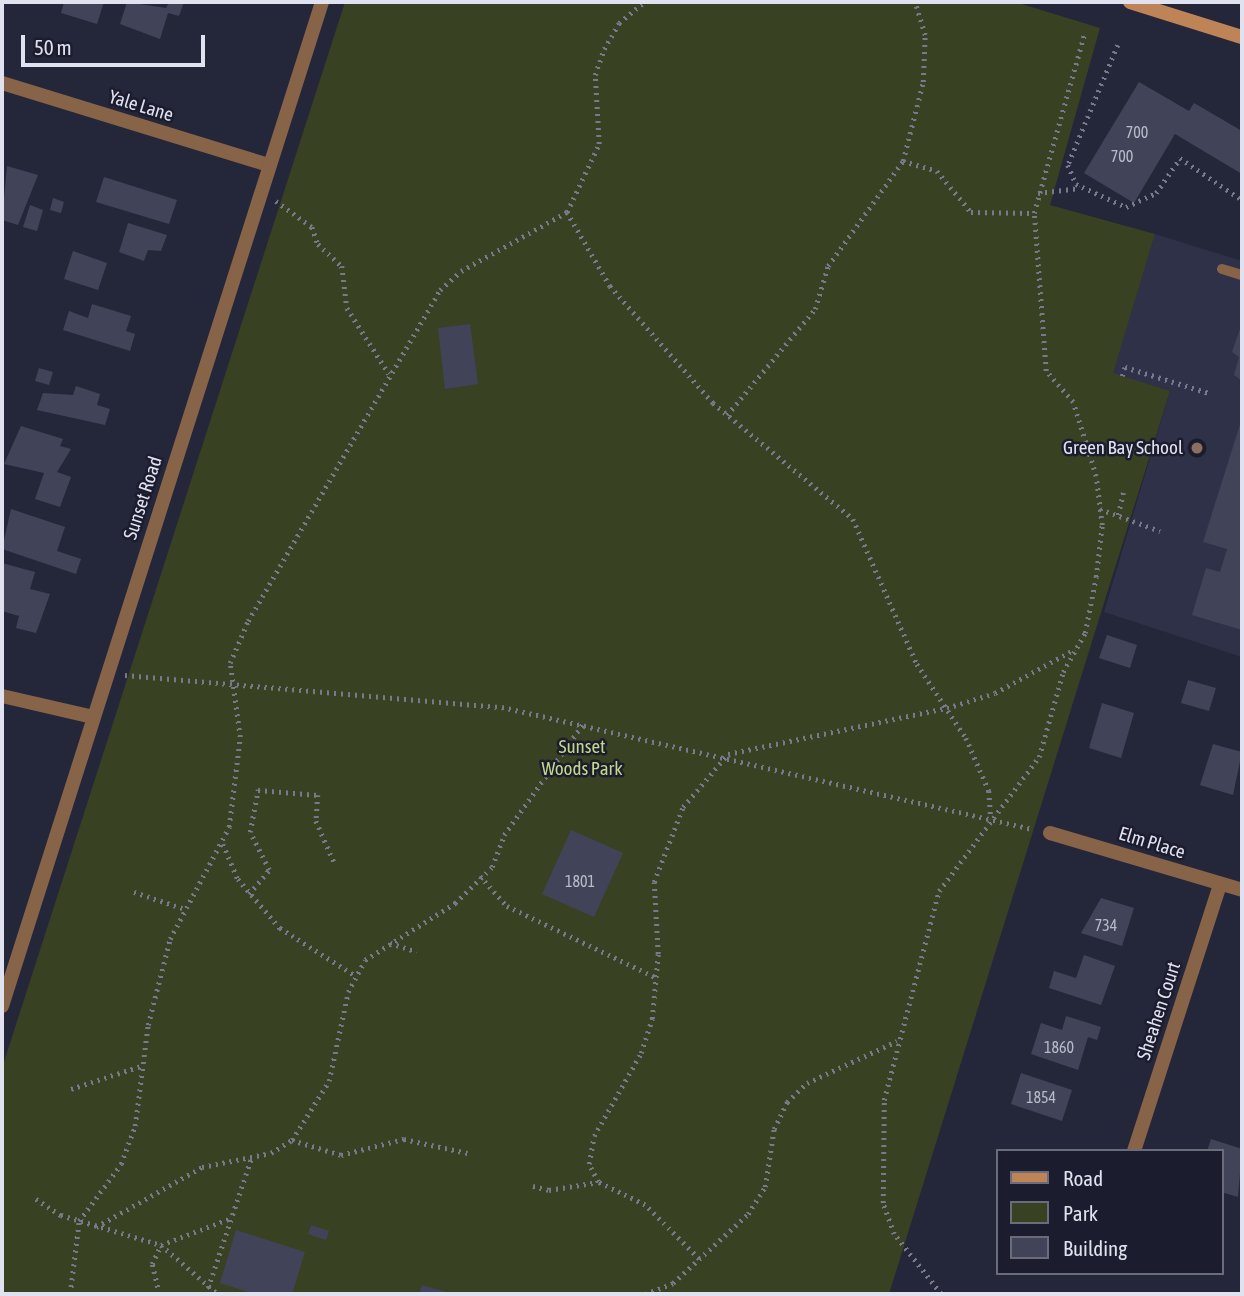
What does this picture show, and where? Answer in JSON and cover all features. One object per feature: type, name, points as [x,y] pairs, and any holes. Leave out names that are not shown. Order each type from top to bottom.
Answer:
[{"type":"street","name":"Sunset Road","points":[[2,1006],[322,2]]},
{"type":"street","points":[[1130,2],[1242,37]]},
{"type":"street","name":"Yale Lane","points":[[2,83],[268,165]]},
{"type":"street","points":[[2,696],[93,718]]},
{"type":"street","name":"Elm Place","points":[[1050,833],[1242,890]]},
{"type":"street","name":"Sheahen Court","points":[[1136,1149],[1220,884]]},
{"type":"lane","points":[[1222,269],[1242,275]]},
{"type":"path","points":[[70,1294],[79,1221],[121,1164],[135,1126],[141,1066],[157,982],[182,908],[223,844],[240,737],[235,683],[230,663],[248,621],[440,290],[461,271],[567,212],[599,144],[595,75],[604,49],[619,23],[644,2]]},
{"type":"path","points":[[727,415],[815,309],[828,266],[903,161],[923,82],[925,35],[915,2]]},
{"type":"path","points":[[942,1294],[894,1234],[883,1203],[879,1152],[897,1041],[939,891],[1039,757],[1076,649],[1096,577],[1100,509],[1087,439],[1073,402],[1046,371],[1041,350],[1041,253],[1034,213],[1085,32]]},
{"type":"path","points":[[1080,188],[1068,165],[1118,45]]},
{"type":"path","points":[[1038,193],[1080,188],[1126,207],[1156,193],[1180,158],[1242,200]]},
{"type":"path","points":[[903,161],[937,171],[971,212],[1034,213]]},
{"type":"path","points":[[258,198],[282,202],[342,266],[348,308],[389,374]]},
{"type":"path","points":[[567,212],[610,286],[727,415],[853,519],[917,664],[947,708],[989,791],[992,819]]},
{"type":"path","points":[[1122,376],[1125,367],[1209,393]]},
{"type":"path","points":[[1118,514],[1123,493]]},
{"type":"path","points":[[1100,509],[1160,531]]},
{"type":"path","points":[[598,1182],[589,1164],[594,1136],[641,1053],[657,978],[654,882],[683,807],[729,754],[947,708],[995,693],[1076,649]]},
{"type":"path","points":[[107,674],[502,707],[729,754],[1050,833]]},
{"type":"path","points":[[96,1227],[202,1167],[252,1155],[292,1140],[329,1081],[356,976],[365,960],[455,903],[480,876],[583,724]]},
{"type":"path","points":[[249,894],[268,870],[250,832],[258,790],[318,795],[317,821],[334,862]]},
{"type":"path","points":[[223,844],[249,894],[281,928],[356,976]]},
{"type":"path","points":[[480,876],[507,906],[657,978]]},
{"type":"path","points":[[134,892],[182,908]]},
{"type":"path","points":[[390,943],[417,952]]},
{"type":"path","points":[[645,1294],[673,1283],[748,1214],[765,1187],[774,1129],[787,1102],[807,1083],[897,1041]]},
{"type":"path","points":[[71,1089],[141,1066]]},
{"type":"path","points":[[292,1140],[341,1155],[404,1139],[467,1153]]},
{"type":"path","points":[[208,1288],[252,1155]]},
{"type":"path","points":[[533,1186],[549,1191],[598,1182],[645,1205],[699,1259]]},
{"type":"path","points":[[36,1199],[79,1221],[161,1245],[218,1294]]},
{"type":"path","points":[[159,1294],[152,1264],[161,1245],[232,1218]]},
{"type":"shaded area","name":"Green Bay School","points":[[1155,234],[1242,261],[1242,657],[1104,612],[1170,391],[1112,374]]},
{"type":"green space","name":"Sunset Woods Park","points":[[345,2],[1015,2],[1100,28],[1050,205],[1155,234],[1113,373],[1170,391],[889,1294],[2,1294],[2,1068]]},
{"type":"building","points":[[64,2],[104,2],[97,24],[61,13]]},
{"type":"building","points":[[127,2],[166,8],[169,2],[184,2],[179,16],[168,13],[160,39],[120,24]]},
{"type":"building","points":[[1139,82],[1189,111],[1194,103],[1242,131],[1242,174],[1175,134],[1134,203],[1084,173]]},
{"type":"building","points":[[7,166],[38,175],[18,225],[2,220]]},
{"type":"building","points":[[104,177],[177,200],[169,224],[96,202]]},
{"type":"building","points":[[53,198],[64,202],[61,213],[50,210]]},
{"type":"building","points":[[30,205],[43,210],[37,231],[23,227]]},
{"type":"building","points":[[128,223],[167,235],[161,251],[148,250],[144,261],[119,252]]},
{"type":"building","points":[[73,251],[107,263],[98,290],[64,279]]},
{"type":"building","points":[[92,304],[131,316],[126,331],[135,334],[130,351],[63,330],[69,311],[88,318]]},
{"type":"building","points":[[1242,323],[1242,381],[1234,375],[1239,357],[1232,352]]},
{"type":"building","points":[[470,324],[478,384],[445,389],[438,328]]},
{"type":"building","points":[[39,368],[53,372],[49,385],[35,381]]},
{"type":"building","points":[[76,386],[100,394],[97,405],[110,409],[105,425],[37,410],[43,393],[73,395]]},
{"type":"building","name":"Green Bay School","points":[[1242,418],[1242,630],[1192,615],[1206,568],[1220,572],[1227,549],[1203,542]]},
{"type":"building","points":[[21,426],[63,439],[60,446],[71,449],[57,472],[71,477],[60,507],[35,499],[44,473],[4,464]]},
{"type":"building","points":[[11,509],[65,527],[57,551],[81,559],[76,574],[2,549]]},
{"type":"building","points":[[2,563],[35,572],[30,589],[50,594],[36,633],[16,628],[19,616],[2,611]]},
{"type":"building","points":[[1107,635],[1137,645],[1130,668],[1099,658]]},
{"type":"building","points":[[1188,680],[1216,688],[1209,711],[1181,703]]},
{"type":"building","points":[[1102,703],[1134,713],[1121,758],[1089,748]]},
{"type":"building","points":[[1213,744],[1242,752],[1233,795],[1200,785]]},
{"type":"building","points":[[571,830],[623,853],[594,917],[542,894]]},
{"type":"building","points":[[1101,898],[1134,908],[1122,946],[1081,933]]},
{"type":"building","points":[[1084,955],[1115,966],[1101,1005],[1049,988],[1054,971],[1076,978]]},
{"type":"building","points":[[1066,1016],[1101,1027],[1097,1040],[1088,1037],[1078,1070],[1031,1054],[1041,1023],[1062,1030]]},
{"type":"building","points":[[1021,1073],[1072,1090],[1062,1121],[1011,1104]]},
{"type":"building","points":[[1211,1139],[1242,1149],[1238,1197],[1223,1193],[1223,1149],[1208,1149]]},
{"type":"building","points":[[311,1225],[329,1231],[326,1240],[308,1234]]},
{"type":"building","points":[[236,1230],[305,1252],[292,1294],[254,1294],[220,1283]]},
{"type":"building","points":[[422,1285],[453,1294],[419,1294]]},
{"type":"place","name":"Green Bay School","points":[[1197,448]]}]
